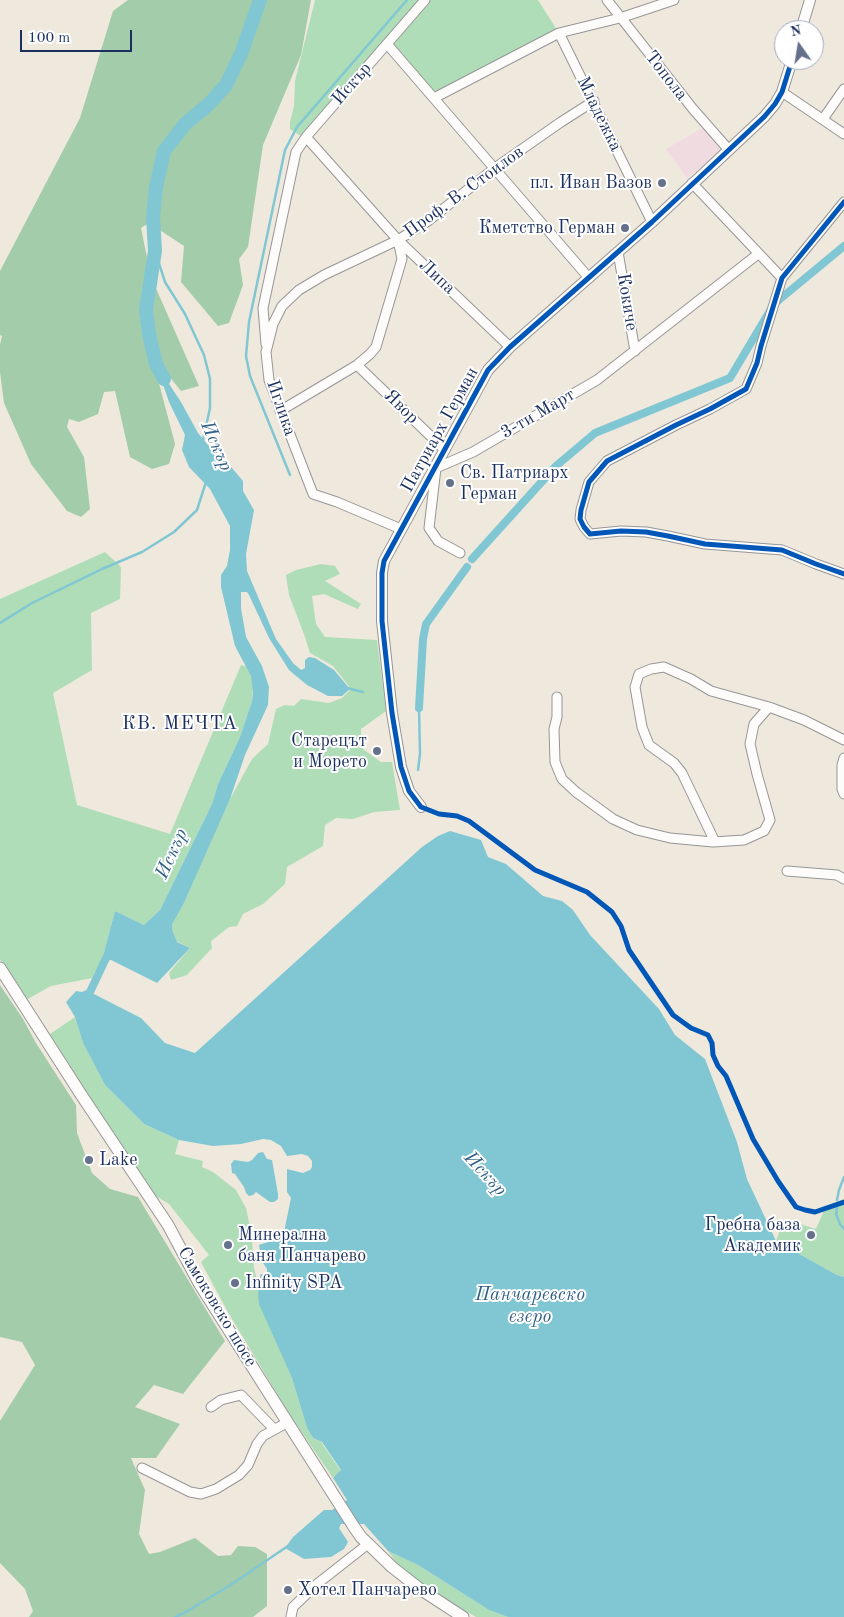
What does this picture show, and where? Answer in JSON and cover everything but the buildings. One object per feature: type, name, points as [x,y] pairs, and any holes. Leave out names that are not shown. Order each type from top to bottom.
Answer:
[{"type":"main road","name":"Самоковско шосе","points":[[0,968],[168,1225],[199,1283],[354,1526],[368,1544],[392,1567],[413,1584],[464,1617]]},
{"type":"street","name":"Искър","points":[[266,352],[264,308],[296,152],[306,137],[425,0]]},
{"type":"street","name":"Топола","points":[[606,0],[693,109],[729,150]]},
{"type":"street","points":[[434,98],[559,33],[620,18],[674,0]]},
{"type":"street","points":[[804,20],[810,0]]},
{"type":"street","name":"Младежка","points":[[559,33],[652,222]]},
{"type":"street","points":[[387,44],[589,278]]},
{"type":"street","name":"Патриарх Герман","points":[[421,807],[409,791],[401,767],[392,713],[381,608],[384,561],[488,370],[510,347],[652,222],[764,117],[782,92],[789,70]]},
{"type":"street","points":[[823,119],[844,89]]},
{"type":"street","points":[[782,92],[844,134]]},
{"type":"street","name":"Проф. В. Стоилов","points":[[280,411],[357,365],[376,347],[402,259],[398,240],[428,221],[495,168],[594,101]]},
{"type":"street","name":"Липа","points":[[306,137],[398,240],[510,347]]},
{"type":"street","points":[[692,183],[782,278]]},
{"type":"street","points":[[844,202],[782,278],[757,363],[746,389],[710,410],[676,425],[607,461],[589,482],[580,519],[590,534],[621,531],[646,532],[705,544],[782,550],[844,574]]},
{"type":"street","name":"Иглика","points":[[398,240],[324,275],[299,290],[282,306],[273,324],[266,352],[269,380],[313,494],[401,529]]},
{"type":"street","name":"Кокиче","points":[[618,252],[635,351]]},
{"type":"street","name":"3-ти Март","points":[[436,468],[473,452],[597,380],[758,254]]},
{"type":"street","name":"Явор","points":[[357,365],[445,450]]},
{"type":"street","points":[[436,468],[429,528],[438,540],[460,553]]},
{"type":"street","points":[[715,842],[682,773],[674,763],[649,745],[642,727],[635,688],[639,674],[651,669],[664,667],[691,679],[710,691],[769,707],[804,720],[844,740]]},
{"type":"street","points":[[557,697],[557,716],[554,729],[555,762],[562,778],[576,792],[613,819],[637,830],[670,838],[715,842],[744,840],[764,831],[770,820],[750,744],[754,724],[769,707]]},
{"type":"street","points":[[844,758],[842,766],[842,789],[844,794]]},
{"type":"street","points":[[787,871],[837,875],[844,879]]},
{"type":"street","points":[[211,1407],[221,1400],[241,1395],[274,1429]]},
{"type":"street","points":[[142,1468],[190,1492],[201,1494],[216,1489],[239,1475],[248,1465],[257,1444],[263,1436],[288,1422]]},
{"type":"street","points":[[291,1617],[293,1607],[317,1584],[368,1544]]},
{"type":"shaded area","points":[[704,127],[724,150],[687,178],[666,149]]},
{"type":"green space","points":[[128,0],[311,0],[301,55],[263,145],[248,247],[239,259],[243,285],[229,323],[218,326],[181,282],[184,246],[149,223],[141,228],[151,277],[199,386],[181,391],[161,366],[155,368],[175,444],[169,464],[152,469],[130,457],[115,391],[104,392],[98,414],[79,422],[69,419],[67,427],[84,457],[90,509],[81,517],[67,511],[31,464],[4,403],[0,372],[2,336],[0,335],[0,271],[80,118],[113,11]]},
{"type":"green space","points":[[315,0],[538,0],[559,33],[434,98],[387,45],[306,137],[290,129],[290,122],[294,106],[295,81]]},
{"type":"green space","points":[[105,552],[121,567],[120,599],[91,613],[92,670],[53,693],[77,805],[170,834],[241,665],[248,667],[251,676],[253,687],[252,701],[240,737],[218,784],[212,804],[160,910],[144,925],[115,911],[103,956],[92,978],[51,986],[26,1000],[0,959],[0,599]]},
{"type":"green space","points":[[321,564],[335,566],[340,574],[325,581],[361,604],[358,609],[324,594],[312,596],[316,624],[325,637],[377,640],[386,711],[361,729],[361,743],[363,749],[381,762],[392,762],[400,810],[374,812],[353,819],[336,818],[325,825],[323,846],[287,867],[285,884],[263,904],[243,914],[237,926],[229,927],[211,941],[212,948],[187,975],[171,980],[169,973],[190,948],[156,931],[174,918],[184,903],[224,810],[252,759],[268,744],[276,709],[285,705],[294,706],[301,699],[329,703],[342,698],[351,689],[333,666],[310,653],[289,595],[286,575],[296,570]]},
{"type":"green space","points":[[0,985],[76,1105],[77,1133],[92,1173],[110,1189],[138,1197],[225,1341],[183,1394],[154,1385],[135,1407],[180,1424],[156,1458],[131,1458],[145,1490],[139,1534],[149,1554],[160,1552],[195,1538],[218,1556],[231,1555],[238,1546],[255,1547],[267,1554],[267,1606],[253,1617],[29,1617],[33,1611],[25,1589],[0,1563],[0,1421],[35,1365],[22,1342],[0,1337]]},
{"type":"green space","points":[[75,1017],[83,1043],[105,1085],[144,1124],[179,1140],[175,1154],[203,1161],[202,1167],[213,1172],[236,1190],[246,1208],[249,1222],[258,1294],[292,1378],[307,1428],[313,1438],[321,1442],[341,1471],[333,1478],[288,1412],[229,1314],[201,1262],[209,1255],[169,1204],[154,1195],[129,1160],[50,1034]]},
{"type":"green space","name":"Гребна база Академик","points":[[844,1199],[844,1277],[837,1275],[776,1241],[784,1219],[816,1229],[826,1206]]},
{"type":"green space","points":[[388,1551],[418,1565],[489,1610],[508,1617],[476,1617],[426,1588],[396,1562]]},
{"type":"water","points":[[156,364],[181,402],[198,433],[208,445],[221,455],[243,481],[243,491],[254,510],[246,554],[247,571],[276,639],[293,663],[301,670],[305,668],[305,660],[309,657],[315,658],[334,670],[350,689],[342,696],[328,696],[307,685],[289,670],[269,638],[249,595],[247,592],[241,592],[241,608],[246,637],[262,666],[269,687],[268,705],[245,755],[230,799],[184,903],[172,924],[172,930],[177,942],[190,948],[157,983],[103,956],[115,911],[144,925],[160,910],[212,804],[218,784],[240,737],[253,693],[251,676],[235,646],[221,587],[221,575],[227,566],[230,550],[230,526],[210,489],[189,467],[182,450],[185,435],[169,402]]},
{"type":"water","name":"Панчаревско езеро","points":[[450,831],[481,840],[488,857],[506,864],[543,896],[562,901],[573,910],[590,935],[659,1009],[675,1035],[705,1059],[737,1142],[747,1179],[776,1241],[837,1275],[844,1277],[844,1617],[508,1617],[489,1610],[418,1565],[388,1551],[364,1524],[341,1524],[339,1528],[348,1542],[344,1549],[331,1557],[304,1559],[285,1548],[293,1537],[324,1510],[332,1510],[347,1500],[333,1478],[341,1470],[322,1442],[313,1438],[307,1428],[292,1378],[259,1304],[259,1279],[261,1274],[267,1274],[267,1269],[263,1263],[264,1257],[259,1245],[283,1237],[291,1198],[287,1192],[287,1169],[303,1173],[310,1170],[312,1161],[308,1156],[302,1154],[287,1156],[281,1146],[271,1140],[263,1139],[241,1144],[213,1146],[179,1140],[144,1124],[105,1085],[83,1043],[75,1017],[66,1002],[76,991],[82,992],[86,990],[141,1018],[165,1043],[195,1053],[422,847],[438,836]]},
{"type":"water","points":[[263,1152],[267,1159],[272,1160],[278,1194],[278,1199],[274,1202],[270,1202],[256,1192],[249,1196],[235,1174],[232,1173],[231,1164],[234,1160],[248,1162],[258,1153]]},
{"type":"waterway","name":"Искър","points":[[164,379],[156,364],[146,310],[155,251],[153,217],[156,187],[164,151],[185,124],[209,104],[226,85],[241,54],[260,0]]},
{"type":"waterway","points":[[290,475],[250,376],[246,356],[249,322],[285,150],[297,127],[407,0]]},
{"type":"waterway","points":[[472,559],[556,466],[595,433],[730,378],[774,304],[844,246]]},
{"type":"waterway","points":[[155,251],[165,282],[185,314],[204,355],[210,379],[210,408],[203,440]]},
{"type":"waterway","points":[[0,623],[32,603],[142,552],[174,532],[197,510],[206,482]]},
{"type":"waterway","points":[[419,708],[423,639],[426,624],[467,567]]},
{"type":"waterway","points":[[347,688],[363,692]]},
{"type":"waterway","points":[[418,770],[420,754],[419,708]]},
{"type":"waterway","points":[[90,992],[106,958],[115,952]]},
{"type":"waterway","points":[[837,1200],[844,1177]]},
{"type":"waterway","points":[[837,1208],[836,1214],[844,1229]]},
{"type":"waterway","points":[[175,1617],[229,1586],[288,1546]]},
{"type":"cycle path","points":[[789,70],[782,92],[764,117],[652,222],[510,347],[488,370],[384,561],[382,573],[382,621],[392,713],[401,767],[409,791],[421,807],[439,814],[457,816],[469,821],[535,870],[587,892],[612,912],[621,926],[629,950],[673,1015],[691,1028],[708,1035],[712,1043],[713,1055],[718,1066],[726,1076],[753,1139],[796,1207],[815,1212],[844,1202]]},
{"type":"cycle path","points":[[844,202],[782,278],[757,363],[746,389],[607,461],[589,482],[580,519],[590,534],[621,531],[646,532],[705,544],[782,550],[844,574]]},
{"type":"place","name":"пл. Иван Вазов","points":[[662,183]]},
{"type":"place","name":"Кметство Герман","points":[[625,228]]},
{"type":"place","name":"Св. Патриарх Герман","points":[[450,483]]},
{"type":"place","name":"Старецът и Морето","points":[[377,751]]},
{"type":"place","name":"Lake","points":[[89,1160]]},
{"type":"place","name":"Гребна база Академик","points":[[811,1235]]},
{"type":"place","name":"Минерална баня Панчарево","points":[[228,1245]]},
{"type":"place","name":"Infinity SPA","points":[[235,1283]]},
{"type":"place","name":"Хотел Панчарево","points":[[288,1590]]},
{"type":"district","name":"КВ. МЕЧТА","points":[[180,724]]}]
